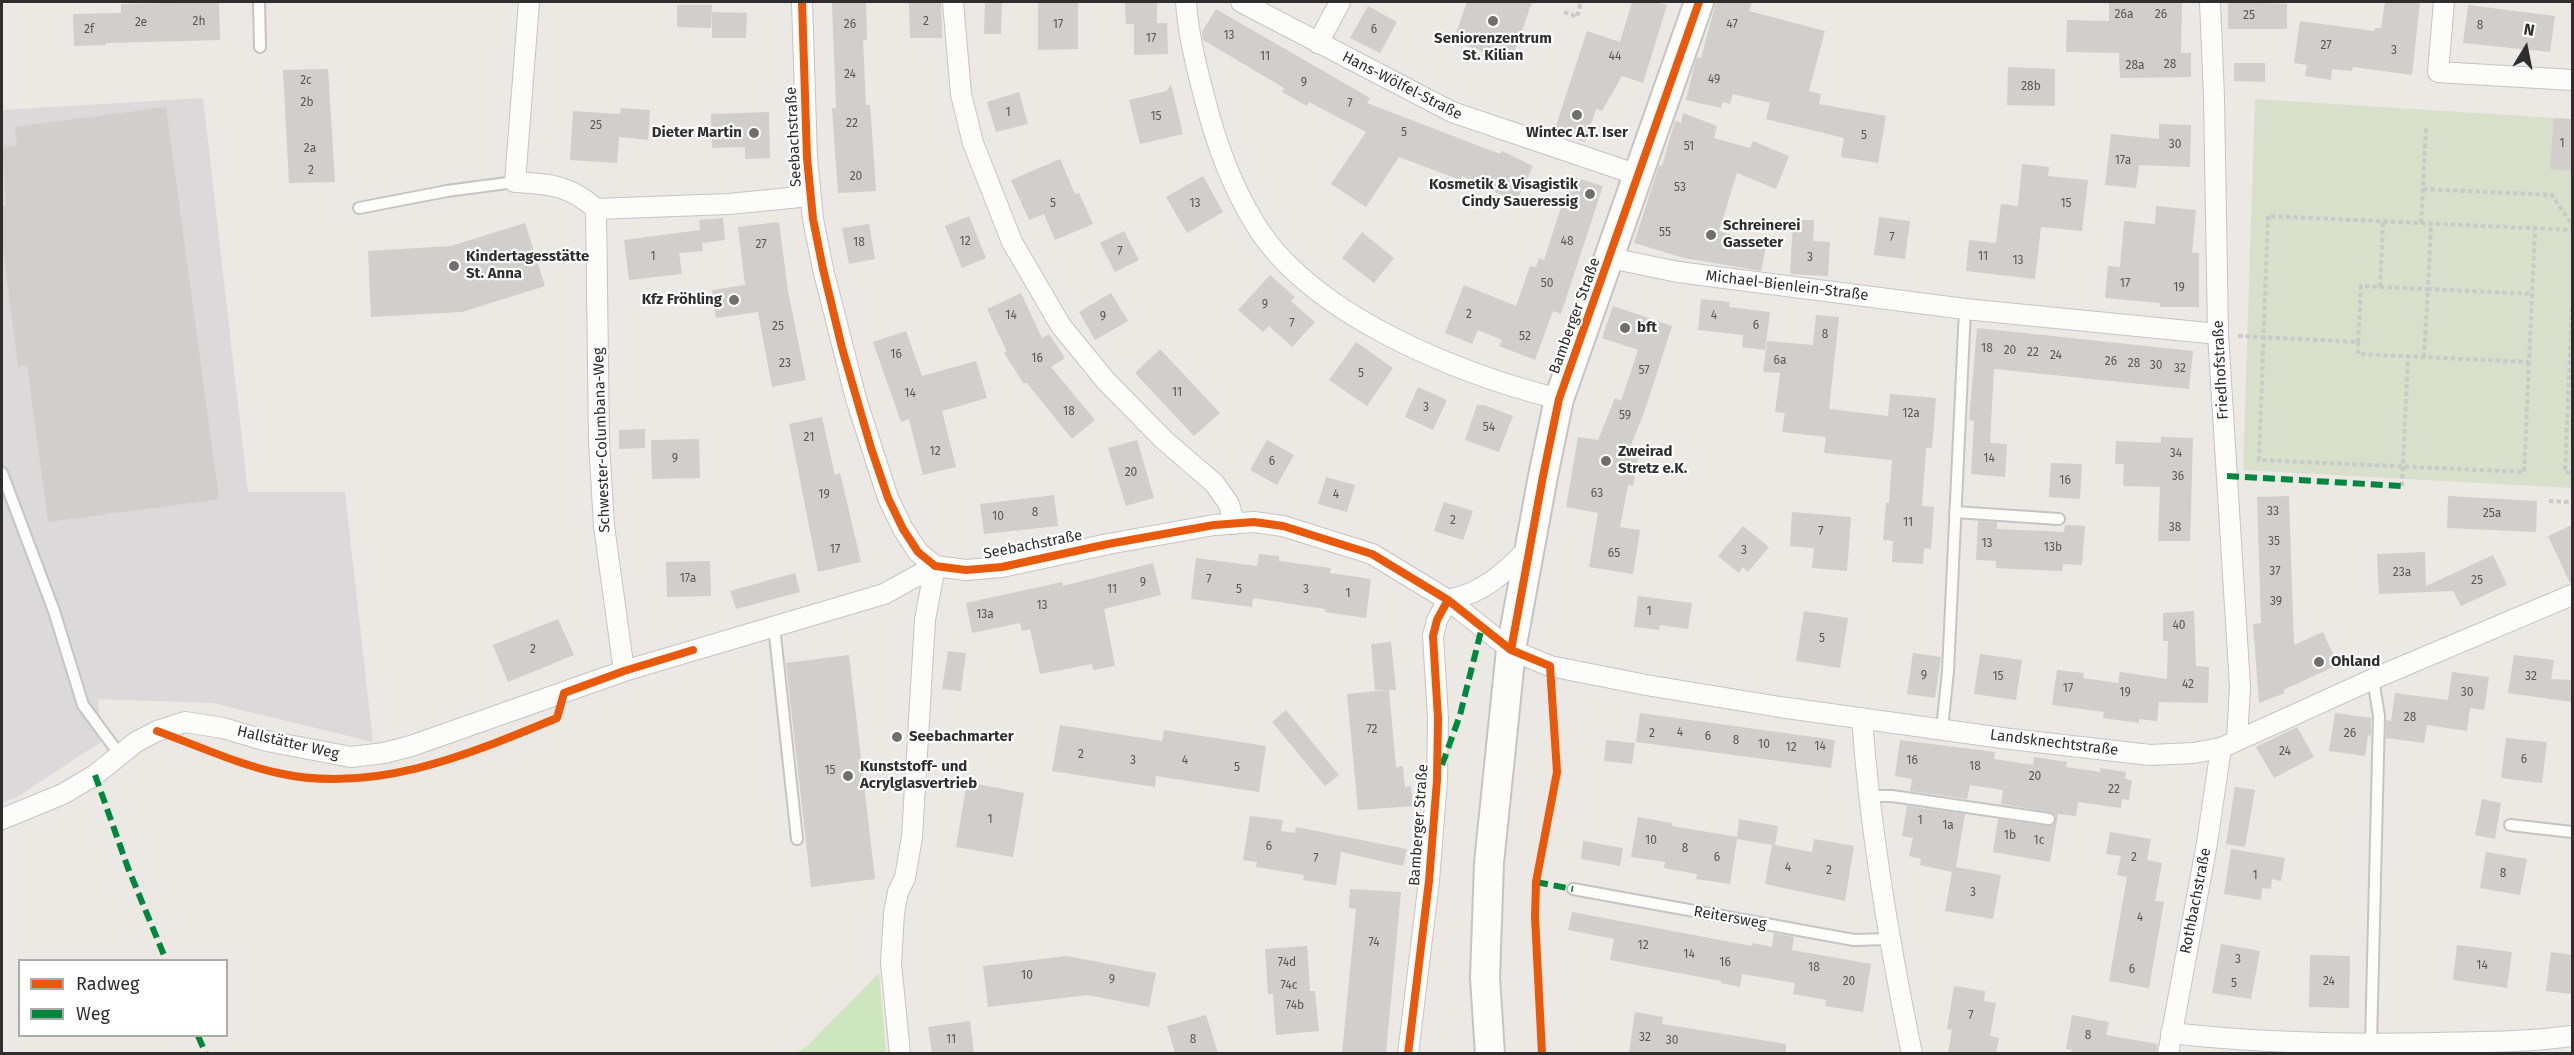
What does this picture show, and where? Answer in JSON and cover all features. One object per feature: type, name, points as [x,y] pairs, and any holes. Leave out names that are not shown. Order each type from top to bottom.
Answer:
[{"type":"main road","name":"Bamberger Straße","points":[[1490,1053],[1485,978],[1489,863],[1511,650],[1529,548],[1559,399],[1699,2]]},
{"type":"street","points":[[529,2],[515,182],[554,185],[582,196],[596,209],[729,204],[810,196]]},
{"type":"street","name":"Seebachstraße","points":[[802,2],[807,158],[810,196],[823,269],[842,348],[888,498],[903,529],[918,552],[935,566],[966,570],[1002,567],[1168,533],[1254,522],[1282,526],[1372,554],[1448,600],[1511,650]]},
{"type":"street","points":[[953,2],[961,94],[974,143],[1017,251],[1061,326],[1106,381],[1164,440],[1214,483],[1229,504],[1234,524]]},
{"type":"street","points":[[1186,2],[1193,52],[1212,129],[1231,177],[1254,224],[1287,264],[1331,301],[1406,344],[1531,392],[1559,399]]},
{"type":"street","name":"Hans-Wölfel-Straße","points":[[1241,2],[1452,112],[1638,175]]},
{"type":"street","points":[[1318,43],[1340,2]]},
{"type":"street","name":"Friedhofstraße","points":[[2210,2],[2218,334],[2240,687],[2229,743]]},
{"type":"street","points":[[2444,2],[2438,72],[2572,81]]},
{"type":"street","name":"Schwester-Columbana-Weg","points":[[596,209],[600,462],[604,526],[624,670]]},
{"type":"street","name":"Michael-Bienlein-Straße","points":[[1610,258],[1678,272],[1965,309],[2218,334]]},
{"type":"street","points":[[1448,600],[1467,596],[1487,586],[1529,548]]},
{"type":"street","points":[[624,670],[884,594],[935,566]]},
{"type":"street","points":[[900,1053],[891,963],[893,923],[898,892],[905,878],[912,837],[925,620],[935,566]]},
{"type":"street","name":"Landsknechtstraße","points":[[1511,650],[1550,666],[1599,676],[1862,718],[2150,755],[2193,753],[2229,743],[2572,595]]},
{"type":"street","name":"Bamberger Straße","points":[[1408,1053],[1428,891],[1437,780],[1438,718],[1433,636],[1437,620],[1448,600]]},
{"type":"street","name":"Hallstätter Weg","points":[[2,819],[63,794],[96,775],[136,742],[157,730],[185,722],[223,728],[267,741],[351,757],[384,753],[422,742],[624,670]]},
{"type":"street","points":[[1862,718],[1869,796],[1888,939],[1912,1053]]},
{"type":"street","name":"Rothbachstraße","points":[[2168,1053],[2207,843],[2229,743]]},
{"type":"street","points":[[2171,1034],[2288,1043],[2371,1044],[2515,1041],[2572,1036]]},
{"type":"lane","points":[[259,2],[260,47]]},
{"type":"lane","points":[[358,208],[447,191],[515,182]]},
{"type":"lane","points":[[1942,729],[1948,671],[1965,309]]},
{"type":"lane","points":[[2,473],[54,611],[83,705],[120,755]]},
{"type":"lane","points":[[1955,512],[2059,519]]},
{"type":"lane","points":[[774,626],[797,838]]},
{"type":"lane","points":[[2371,1044],[2379,716],[2373,679]]},
{"type":"lane","points":[[1869,796],[1892,796],[2049,819]]},
{"type":"lane","points":[[2510,825],[2572,832]]},
{"type":"lane","name":"Reitersweg","points":[[1573,889],[1854,940],[1888,939]]},
{"type":"path","points":[[1564,12],[1577,17],[1581,2]]},
{"type":"path","points":[[2421,223],[2426,128]]},
{"type":"path","points":[[2423,189],[2552,195],[2572,225]]},
{"type":"path","points":[[2535,229],[2524,472],[2259,460],[2268,216],[2421,223],[2431,224],[2535,229],[2572,231]]},
{"type":"path","points":[[2380,286],[2384,222]]},
{"type":"path","points":[[2424,357],[2431,224]]},
{"type":"path","points":[[2529,362],[2358,354],[2358,342],[2361,286],[2532,294]]},
{"type":"path","points":[[2572,308],[2565,472],[2572,473]]},
{"type":"path","points":[[2218,334],[2358,342]]},
{"type":"path","points":[[2402,486],[2408,356]]},
{"type":"path","points":[[2549,501],[2572,502]]},
{"type":"shaded area","points":[[203,98],[248,492],[345,492],[373,742],[213,703],[98,699],[101,742],[17,797],[2,803],[2,110]]},
{"type":"green space","points":[[2255,99],[2572,119],[2572,488],[2243,470]]},
{"type":"green space","points":[[879,973],[886,1053],[796,1053],[807,1046]]},
{"type":"building","points":[[219,2],[220,40],[74,46],[73,14],[121,13],[121,4]]},
{"type":"building","points":[[832,2],[866,2],[867,40],[863,40],[866,105],[870,105],[876,191],[838,193],[832,108],[836,108]]},
{"type":"building","points":[[909,2],[941,2],[942,38],[910,38]]},
{"type":"building","points":[[985,2],[1002,2],[1001,34],[984,34]]},
{"type":"building","points":[[1038,2],[1078,2],[1078,49],[1038,50]]},
{"type":"building","points":[[1125,2],[1157,2],[1157,23],[1167,23],[1168,54],[1134,55],[1134,24],[1126,24]]},
{"type":"building","name":"Seniorenzentrum St. Kilian","points":[[1467,2],[1532,2],[1511,62],[1453,41]]},
{"type":"building","points":[[1632,2],[1655,2],[1667,5],[1643,83],[1622,76],[1602,111],[1596,109],[1585,142],[1554,132],[1587,31],[1620,42]]},
{"type":"building","points":[[1716,2],[1752,2],[1749,11],[1825,31],[1809,91],[1821,94],[1819,104],[1886,116],[1878,163],[1841,157],[1844,138],[1766,119],[1770,103],[1733,94],[1730,104],[1723,102],[1721,108],[1686,100],[1696,59],[1701,58]]},
{"type":"building","points":[[2109,2],[2182,2],[2181,53],[2191,53],[2191,77],[2120,78],[2119,53],[2066,52],[2067,20],[2109,21]]},
{"type":"building","points":[[2228,2],[2287,4],[2287,29],[2228,29]]},
{"type":"building","points":[[2385,2],[2420,2],[2412,75],[2353,67],[2352,71],[2332,69],[2331,80],[2305,76],[2307,65],[2294,63],[2300,21],[2374,31],[2375,28],[2381,28]]},
{"type":"building","points":[[677,5],[712,5],[711,28],[677,27]]},
{"type":"building","points":[[2468,5],[2555,16],[2550,52],[2463,43]]},
{"type":"building","points":[[1368,6],[1397,22],[1380,53],[1350,38]]},
{"type":"building","points":[[1216,9],[1370,98],[1367,103],[1500,154],[1502,151],[1533,166],[1516,202],[1462,176],[1460,180],[1399,157],[1366,207],[1331,184],[1366,132],[1309,102],[1307,106],[1282,92],[1284,88],[1203,40],[1202,32]]},
{"type":"building","points":[[712,12],[747,13],[746,38],[712,38]]},
{"type":"building","points":[[2234,63],[2265,63],[2265,82],[2234,81]]},
{"type":"building","points":[[2008,67],[2055,69],[2055,106],[2007,105]]},
{"type":"building","points":[[328,69],[335,182],[289,183],[283,70]]},
{"type":"building","points":[[1171,84],[1183,134],[1140,144],[1129,100],[1167,91]]},
{"type":"building","points":[[1019,92],[1028,124],[996,132],[987,102]]},
{"type":"building","points":[[166,107],[219,499],[48,522],[27,365],[18,366],[2,241],[2,206],[6,206],[2,148],[17,146],[15,127]]},
{"type":"building","points":[[621,108],[650,110],[648,140],[619,137],[617,163],[570,160],[573,111],[620,114]]},
{"type":"building","points":[[769,112],[770,158],[745,159],[745,147],[712,148],[711,114]]},
{"type":"building","points":[[1683,113],[1717,126],[1714,138],[1750,148],[1753,141],[1789,156],[1776,189],[1737,173],[1719,231],[1766,247],[1761,271],[1684,258],[1634,243],[1659,165],[1662,166],[1675,121],[1681,123]]},
{"type":"building","points":[[2554,118],[2572,119],[2572,171],[2550,169]]},
{"type":"building","points":[[2159,124],[2191,125],[2190,167],[2139,165],[2136,188],[2105,185],[2111,134],[2159,139]]},
{"type":"building","points":[[1060,159],[1075,194],[1079,193],[1093,224],[1055,240],[1044,214],[1029,220],[1011,180]]},
{"type":"building","points":[[2022,164],[2049,167],[2048,176],[2088,180],[2082,231],[2041,227],[2035,279],[1966,271],[1969,240],[1996,243],[2001,204],[2018,206]]},
{"type":"building","points":[[1203,176],[1223,212],[1187,233],[1166,197]]},
{"type":"building","points":[[1571,176],[1603,186],[1561,314],[1553,311],[1535,360],[1499,346],[1502,340],[1478,330],[1472,344],[1445,333],[1464,285],[1516,306],[1530,266],[1536,267],[1539,258],[1544,260]]},
{"type":"building","points":[[2156,206],[2196,210],[2192,253],[2199,253],[2199,307],[2160,307],[2160,303],[2105,298],[2108,266],[2120,267],[2124,221],[2155,224]]},
{"type":"building","points":[[969,216],[986,258],[962,268],[945,226]]},
{"type":"building","points":[[1879,217],[1910,221],[1905,259],[1874,255]]},
{"type":"building","points":[[723,218],[725,240],[702,243],[703,251],[679,253],[682,274],[629,280],[624,240],[700,230],[701,239],[699,220]]},
{"type":"building","points":[[1793,220],[1814,220],[1813,241],[1830,242],[1828,276],[1790,274]]},
{"type":"building","points":[[779,222],[788,291],[806,380],[772,387],[758,312],[716,318],[712,290],[745,285],[738,227]]},
{"type":"building","name":"Kindertagesstätte St. Anna","points":[[525,223],[545,286],[462,312],[371,317],[368,251],[451,246]]},
{"type":"building","points":[[869,224],[875,259],[849,264],[842,228]]},
{"type":"building","points":[[1124,231],[1139,260],[1115,272],[1100,243]]},
{"type":"building","points":[[1362,232],[1394,258],[1374,283],[1342,258]]},
{"type":"building","points":[[1270,275],[1295,297],[1291,301],[1315,322],[1292,347],[1269,326],[1263,332],[1238,310]]},
{"type":"building","points":[[1021,293],[1042,338],[1049,334],[1065,358],[1051,367],[1095,420],[1072,439],[1026,382],[1024,384],[1004,353],[1007,352],[987,309]]},
{"type":"building","points":[[1111,293],[1128,321],[1095,340],[1079,312]]},
{"type":"building","points":[[1701,299],[1730,302],[1729,307],[1770,312],[1765,350],[1742,347],[1743,335],[1698,330]]},
{"type":"building","points":[[1613,306],[1672,326],[1645,410],[1631,445],[1640,447],[1633,486],[1628,485],[1620,527],[1640,530],[1633,574],[1589,567],[1598,513],[1566,507],[1578,437],[1598,440],[1615,398],[1621,401],[1638,350],[1602,338]]},
{"type":"building","points":[[1816,315],[1839,317],[1829,409],[1888,416],[1890,394],[1936,398],[1932,448],[1926,448],[1922,506],[1934,507],[1931,549],[1924,548],[1923,564],[1892,562],[1893,541],[1883,540],[1886,503],[1889,503],[1892,460],[1824,453],[1826,437],[1782,432],[1785,413],[1775,412],[1780,373],[1763,372],[1767,341],[1813,345]]},
{"type":"building","points":[[1977,328],[2193,351],[2189,389],[1994,369],[1990,443],[2007,444],[2005,477],[1971,474],[1974,421],[1969,420]]},
{"type":"building","points":[[906,331],[922,376],[976,361],[987,398],[942,411],[956,467],[923,475],[909,419],[901,422],[873,342]]},
{"type":"building","points":[[1356,342],[1393,368],[1367,406],[1329,380]]},
{"type":"building","points":[[1160,349],[1220,413],[1194,436],[1135,373]]},
{"type":"building","points":[[1418,387],[1447,400],[1433,430],[1405,417]]},
{"type":"building","points":[[1477,405],[1484,405],[1513,416],[1499,452],[1465,440]]},
{"type":"building","points":[[822,417],[835,475],[840,473],[861,562],[818,572],[789,424]]},
{"type":"building","points":[[645,429],[645,448],[619,449],[619,430]]},
{"type":"building","points":[[2161,437],[2193,438],[2190,541],[2158,541],[2160,487],[2123,486],[2124,464],[2115,464],[2116,441],[2161,443]]},
{"type":"building","points":[[699,439],[700,478],[652,479],[651,440]]},
{"type":"building","points":[[1137,440],[1154,498],[1126,506],[1108,448]]},
{"type":"building","points":[[1267,440],[1294,455],[1277,485],[1250,470]]},
{"type":"building","points":[[2051,463],[2082,464],[2080,499],[2049,497]]},
{"type":"building","points":[[1326,477],[1355,485],[1347,512],[1318,504]]},
{"type":"building","points":[[1054,495],[1058,526],[984,534],[980,504]]},
{"type":"building","points":[[2289,496],[2294,645],[2323,632],[2338,665],[2283,690],[2285,693],[2259,703],[2253,624],[2261,623],[2257,497]]},
{"type":"building","points":[[2448,496],[2537,501],[2536,532],[2447,528]]},
{"type":"building","points":[[1444,502],[1473,511],[1463,540],[1434,531]]},
{"type":"building","points":[[1792,512],[1851,517],[1847,571],[1812,568],[1814,548],[1790,546]]},
{"type":"building","points":[[1978,521],[1997,522],[1997,529],[2064,532],[2065,525],[2085,526],[2082,565],[2063,564],[2062,571],[2015,569],[1996,568],[1996,561],[1976,560]]},
{"type":"building","points":[[2572,525],[2572,583],[2570,583],[2548,536]]},
{"type":"building","points":[[1743,526],[1769,547],[1748,572],[1743,567],[1739,573],[1718,556]]},
{"type":"building","points":[[2425,552],[2426,586],[2493,555],[2507,585],[2461,606],[2453,591],[2379,594],[2377,554]]},
{"type":"building","points":[[1259,554],[1279,556],[1279,561],[1331,568],[1330,573],[1371,579],[1366,618],[1253,598],[1252,607],[1191,599],[1196,558],[1257,566]]},
{"type":"building","points":[[710,561],[711,596],[667,597],[666,562]]},
{"type":"building","points":[[1153,563],[1161,595],[1104,609],[1115,666],[1093,670],[1092,664],[1040,674],[1030,629],[1022,631],[1020,623],[972,633],[966,603],[1062,582],[1063,586]]},
{"type":"building","points":[[795,573],[800,592],[736,609],[730,591]]},
{"type":"building","points":[[1638,596],[1692,603],[1688,629],[1660,625],[1659,630],[1634,627]]},
{"type":"building","points":[[1804,611],[1848,618],[1840,668],[1796,661]]},
{"type":"building","points":[[2194,611],[2196,666],[2209,667],[2208,703],[2159,702],[2157,721],[2139,719],[2139,723],[2103,718],[2104,712],[2052,705],[2057,670],[2084,673],[2083,678],[2118,683],[2120,672],[2167,679],[2168,641],[2163,641],[2163,613]]},
{"type":"building","points":[[558,619],[574,655],[508,682],[493,645]]},
{"type":"building","points":[[1391,642],[1396,690],[1375,690],[1371,644]]},
{"type":"building","points":[[948,651],[966,653],[961,691],[942,689]]},
{"type":"building","points":[[1913,653],[1941,657],[1935,698],[1907,694]]},
{"type":"building","points":[[1980,654],[2022,660],[2016,700],[1974,694]]},
{"type":"building","points":[[849,655],[875,879],[811,887],[786,663]]},
{"type":"building","points":[[2514,655],[2554,660],[2551,679],[2572,680],[2572,702],[2508,693]]},
{"type":"building","points":[[2452,672],[2489,677],[2484,710],[2470,708],[2467,731],[2427,725],[2424,743],[2386,738],[2386,720],[2391,721],[2395,693],[2448,700]]},
{"type":"building","points":[[1389,690],[1396,767],[1403,766],[1405,787],[1411,786],[1413,806],[1358,810],[1347,694]]},
{"type":"building","points":[[1286,710],[1339,775],[1325,786],[1272,722]]},
{"type":"building","points":[[1640,713],[1835,740],[1831,768],[1636,742]]},
{"type":"building","points":[[2335,713],[2371,718],[2371,736],[2368,735],[2365,756],[2329,751]]},
{"type":"building","points":[[1060,725],[1162,741],[1164,730],[1266,746],[1259,792],[1156,776],[1155,787],[1052,771]]},
{"type":"building","points":[[2297,727],[2314,757],[2274,778],[2256,747]]},
{"type":"building","points":[[2506,738],[2547,742],[2542,783],[2501,778]]},
{"type":"building","points":[[1606,740],[1635,743],[1632,764],[1604,761]]},
{"type":"building","points":[[1900,740],[1995,752],[1994,759],[2033,765],[2034,757],[2067,762],[2066,767],[2100,772],[2100,768],[2126,772],[2125,779],[2132,780],[2129,800],[2122,799],[2121,808],[2078,802],[2076,816],[2058,814],[2050,862],[1993,852],[1998,819],[2049,826],[2055,823],[2056,816],[2050,812],[2001,804],[2003,790],[1970,785],[1967,799],[1910,791],[1912,779],[1895,776]]},
{"type":"building","points":[[967,782],[1024,793],[1013,857],[956,847]]},
{"type":"building","points":[[2235,787],[2255,790],[2245,847],[2226,844]]},
{"type":"building","points":[[2482,799],[2501,803],[2495,839],[2475,835]]},
{"type":"building","points":[[1907,806],[1965,814],[1956,867],[2001,875],[1993,919],[1945,911],[1952,872],[1920,865],[1921,859],[1909,856],[1913,838],[1902,836]]},
{"type":"building","points":[[1250,816],[1283,820],[1281,831],[1295,833],[1296,827],[1407,849],[1403,866],[1341,852],[1336,885],[1303,880],[1304,875],[1256,867],[1257,862],[1243,860]]},
{"type":"building","points":[[1638,817],[1672,823],[1672,826],[1737,837],[1739,819],[1778,826],[1775,845],[1812,852],[1814,839],[1854,846],[1845,901],[1765,884],[1772,845],[1737,839],[1730,884],[1696,879],[1697,874],[1664,868],[1665,862],[1631,857]]},
{"type":"building","points":[[2110,832],[2151,839],[2147,860],[2162,863],[2155,901],[2164,902],[2149,988],[2109,981],[2127,877],[2117,875],[2121,856],[2106,854]]},
{"type":"building","points":[[1583,841],[1623,848],[1620,866],[1581,859]]},
{"type":"building","points":[[2231,849],[2285,858],[2281,881],[2272,879],[2271,889],[2262,888],[2261,900],[2224,894]]},
{"type":"building","points":[[2486,852],[2527,859],[2520,895],[2480,888]]},
{"type":"building","points":[[1350,889],[1401,892],[1386,1053],[1342,1053],[1356,909],[1349,908]]},
{"type":"building","points":[[1572,912],[1752,946],[1753,943],[1772,947],[1774,933],[1794,937],[1792,950],[1871,964],[1863,1012],[1825,1006],[1826,1000],[1793,994],[1795,983],[1742,974],[1740,987],[1721,983],[1721,981],[1610,960],[1614,939],[1568,930]]},
{"type":"building","points":[[2221,944],[2260,951],[2251,999],[2212,993]]},
{"type":"building","points":[[2457,945],[2512,952],[2507,988],[2453,980]]},
{"type":"building","points":[[1307,946],[1310,991],[1315,991],[1319,1031],[1276,1035],[1273,994],[1268,994],[1265,949]]},
{"type":"building","points":[[2551,952],[2572,955],[2572,994],[2546,991]]},
{"type":"building","points":[[2310,955],[2350,956],[2349,1008],[2309,1007]]},
{"type":"building","points":[[1067,956],[1156,973],[1149,1007],[1088,995],[988,1007],[983,966]]},
{"type":"building","points":[[1954,986],[1985,991],[1984,1001],[1996,1003],[1990,1036],[1999,1038],[1996,1053],[1948,1053],[1952,1030],[1947,1029]]},
{"type":"building","points":[[1635,1012],[1663,1017],[1662,1024],[1786,1044],[1786,1053],[1629,1052]]},
{"type":"building","points":[[1206,1015],[1218,1053],[1175,1053],[1167,1026]]},
{"type":"building","points":[[2072,1015],[2109,1022],[2106,1035],[2158,1044],[2156,1053],[2071,1053],[2072,1050],[2066,1049]]},
{"type":"building","points":[[970,1021],[974,1053],[932,1053],[928,1027]]},
{"type":"marked path","points":[[2227,476],[2402,486]]},
{"type":"marked path","points":[[1442,765],[1460,715],[1482,627]]},
{"type":"marked path","points":[[95,775],[128,868],[166,959]]},
{"type":"marked path","points":[[1536,882],[1573,889]]},
{"type":"marked path","points":[[198,1037],[206,1054]]},
{"type":"cycle path","points":[[802,2],[807,158],[813,219],[823,269],[842,348],[871,448],[888,498],[903,529],[918,552],[935,566],[966,570],[1002,567],[1108,544],[1214,525],[1254,522],[1283,526],[1372,554],[1448,600],[1511,650],[1550,666],[1557,772],[1536,882],[1535,917],[1542,1054]]},
{"type":"cycle path","points":[[1511,650],[1559,399],[1699,2]]},
{"type":"cycle path","points":[[1408,1054],[1429,881],[1437,780],[1438,718],[1433,636],[1437,620],[1448,600]]},
{"type":"cycle path","points":[[157,731],[232,759],[278,773],[314,778],[350,779],[386,775],[456,757],[524,732],[557,718],[564,693],[624,671],[693,650]]},
{"type":"place","name":"Seniorenzentrum St. Kilian","points":[[1493,21]]},
{"type":"place","name":"Wintec A.T. Iser","points":[[1577,115]]},
{"type":"place","name":"Dieter Martin","points":[[754,133]]},
{"type":"place","name":"Kosmetik & Visagistik Cindy Saueressig","points":[[1590,194]]},
{"type":"place","name":"Schreinerei Gasseter","points":[[1711,235]]},
{"type":"place","name":"Kindertagesstätte St. Anna","points":[[454,266]]},
{"type":"place","name":"Kfz Fröhling","points":[[734,300]]},
{"type":"place","name":"bft","points":[[1625,328]]},
{"type":"place","name":"Zweirad Stretz e.K.","points":[[1606,461]]},
{"type":"place","name":"Ohland","points":[[2319,662]]},
{"type":"place","name":"Seebachmarter","points":[[897,737]]},
{"type":"place","name":"Kunststoff- und Acrylglasvertrieb","points":[[848,776]]}]
